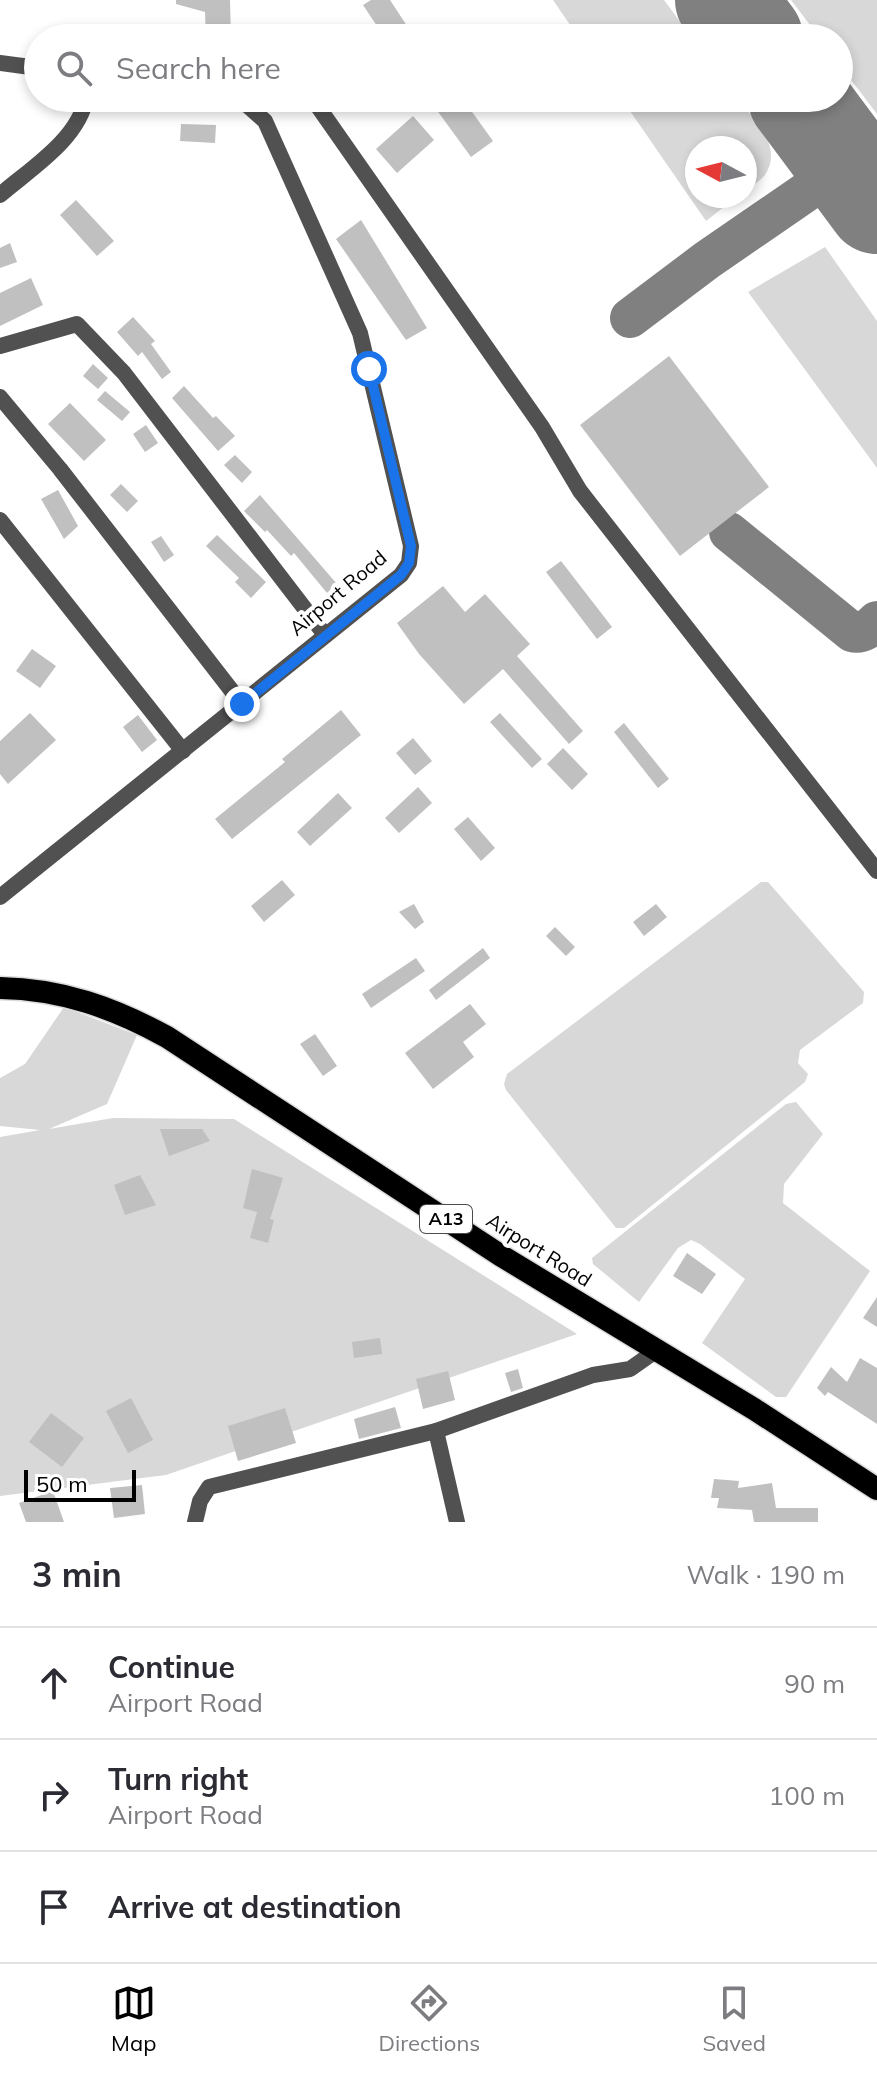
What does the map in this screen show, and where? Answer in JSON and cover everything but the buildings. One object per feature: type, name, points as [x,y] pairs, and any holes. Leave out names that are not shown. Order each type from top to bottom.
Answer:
[{"type":"highway","name":"Airport Road","points":[[0,988],[42,990],[72,996],[108,1008],[155,1030],[500,1255],[754,1409],[877,1489]]},
{"type":"street","points":[[0,63],[24,66]]},
{"type":"street","points":[[0,195],[60,143],[83,112]]},
{"type":"street","name":"Airport Road","points":[[0,897],[401,575],[409,563],[411,546],[360,333],[265,121],[255,112]]},
{"type":"street","points":[[322,112],[542,427],[580,491],[877,871]]},
{"type":"street","points":[[0,346],[77,324],[124,373],[325,635]]},
{"type":"street","points":[[0,397],[60,469],[242,704]]},
{"type":"street","points":[[0,520],[183,751]]},
{"type":"street","points":[[195,1522],[200,1501],[209,1487],[436,1431],[593,1375],[630,1369],[657,1350]]},
{"type":"street","points":[[436,1431],[457,1522]]},
{"type":"shaded area","points":[[553,0],[664,0],[682,24],[569,24]]},
{"type":"shaded area","points":[[791,0],[877,0],[877,114],[853,82],[853,24],[809,24]]},
{"type":"shaded area","points":[[631,112],[748,112],[764,134],[771,154],[765,175],[758,181],[757,136],[685,136],[685,191]]},
{"type":"shaded area","points":[[697,208],[723,208],[706,221]]},
{"type":"shaded area","points":[[825,247],[877,321],[877,468],[748,292]]},
{"type":"shaded area","points":[[761,882],[768,882],[864,992],[863,1003],[800,1050],[798,1063],[808,1074],[805,1082],[624,1228],[616,1228],[506,1090],[507,1074]]},
{"type":"shaded area","points":[[64,1007],[137,1035],[107,1104],[49,1129],[113,1118],[234,1119],[577,1334],[166,1475],[0,1496],[0,1137],[40,1130],[0,1126],[0,1078],[25,1064]]},
{"type":"shaded area","points":[[796,1102],[823,1134],[784,1184],[783,1203],[870,1271],[786,1397],[776,1397],[702,1343],[745,1279],[700,1244],[691,1240],[678,1248],[639,1302],[593,1264],[592,1258],[786,1104]]},
{"type":"taxiway","points":[[630,318],[707,260],[832,174],[839,172],[856,176]]},
{"type":"taxiway","points":[[729,532],[852,632],[862,632],[877,621]]},
{"type":"runway","points":[[725,0],[743,24]]},
{"type":"runway","points":[[808,112],[877,204]]},
{"type":"route","points":[[242,704],[401,575],[409,563],[411,546],[369,369]]}]
